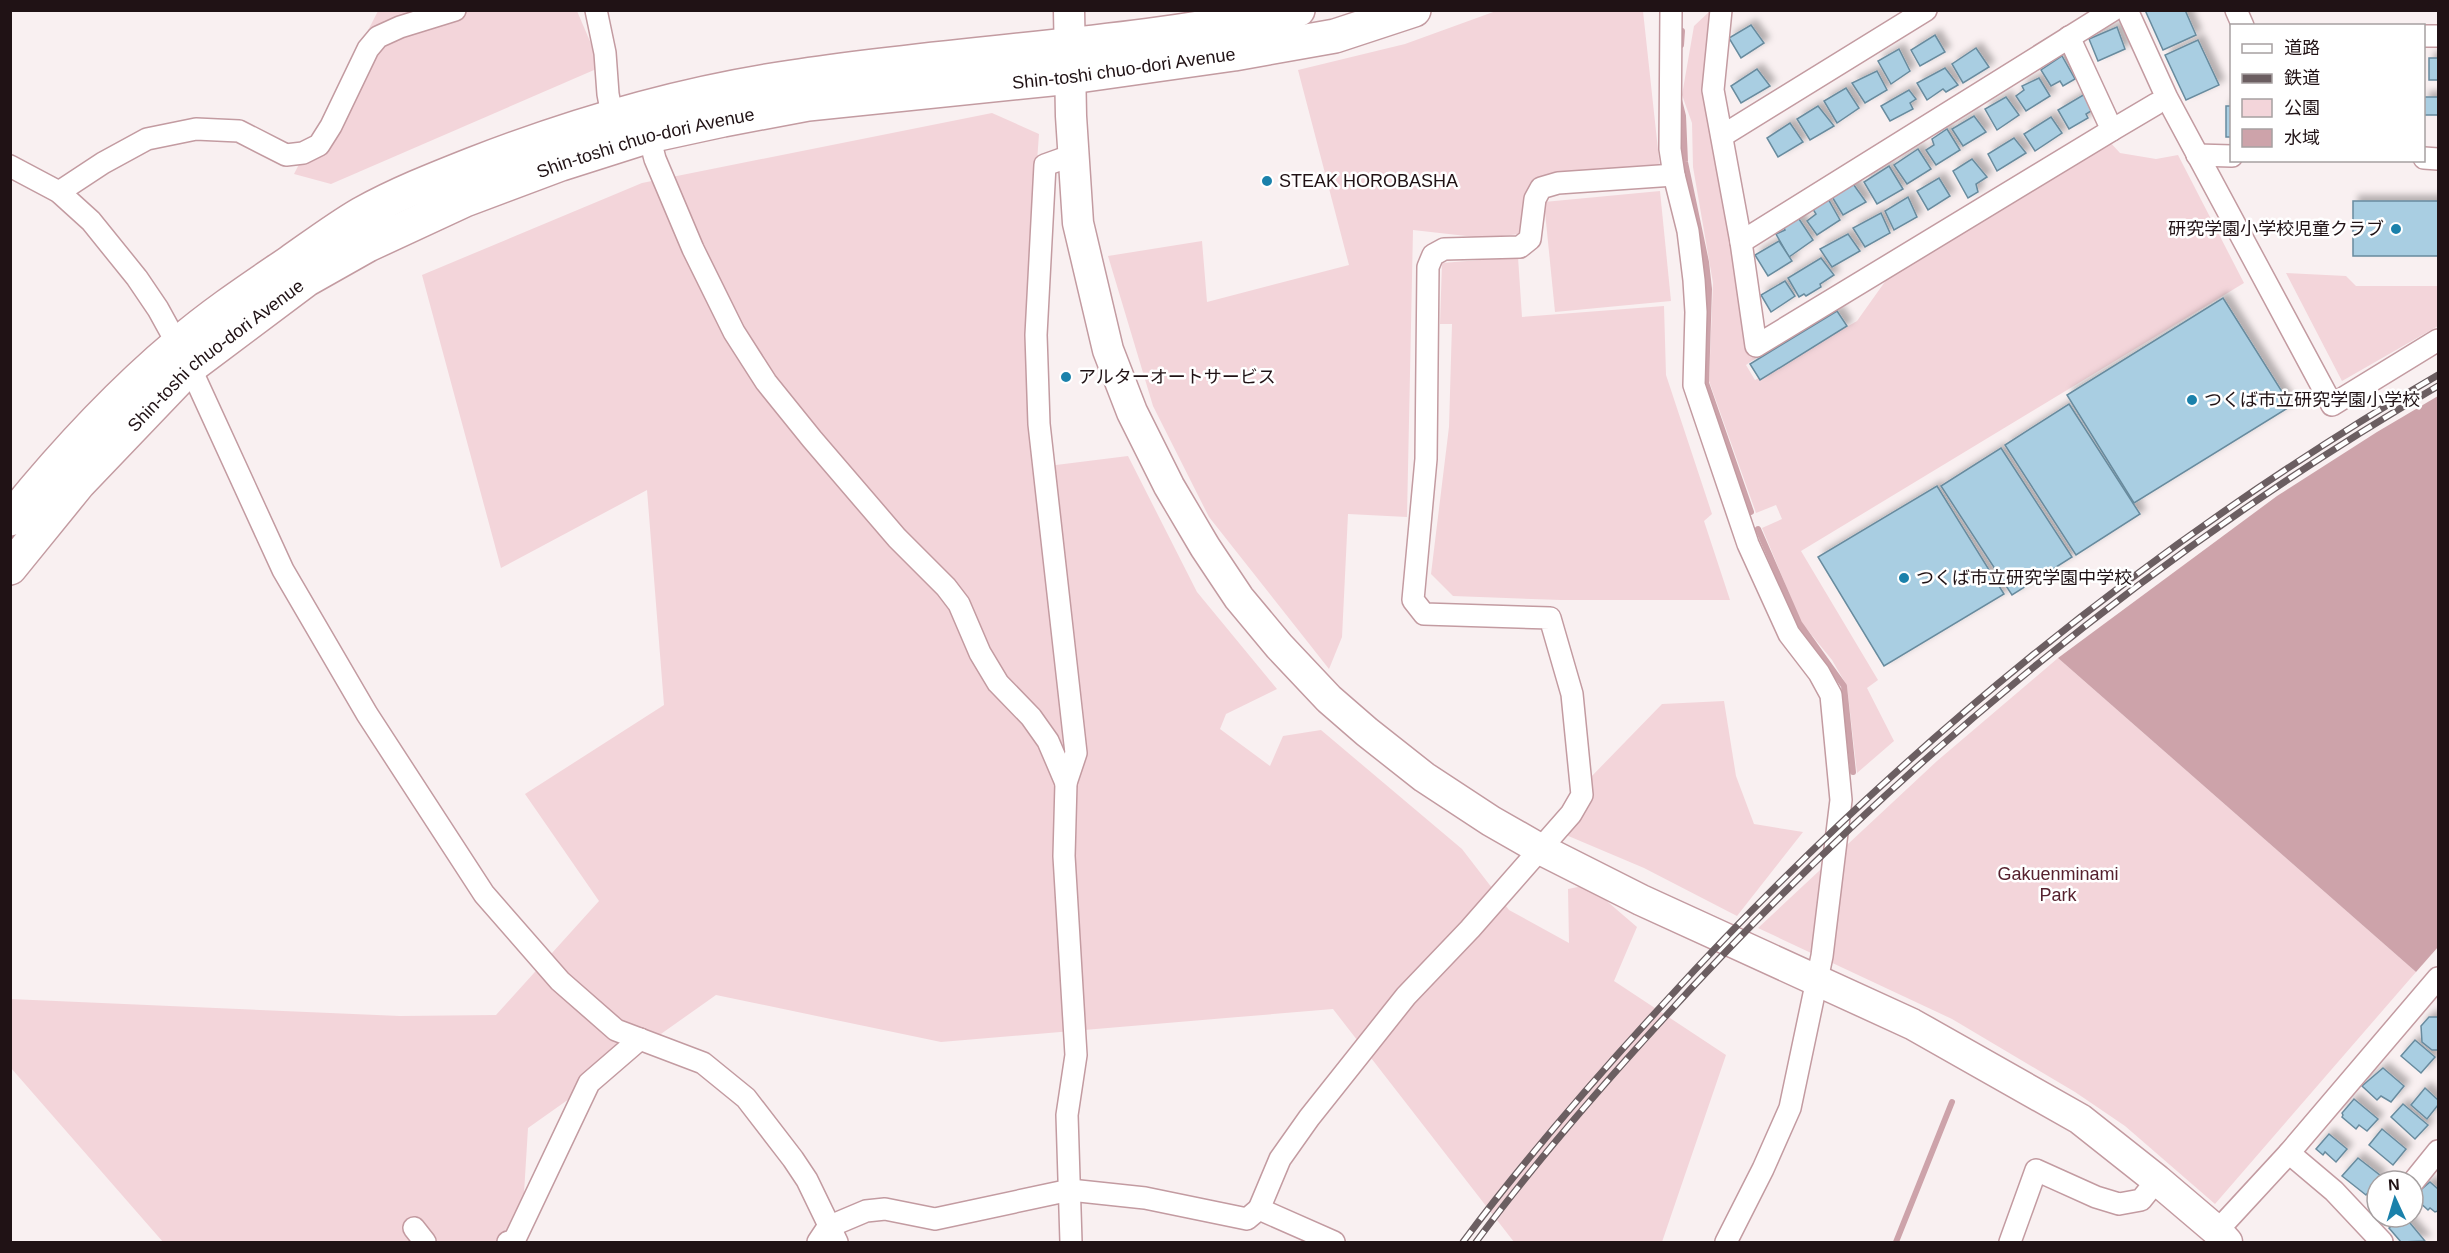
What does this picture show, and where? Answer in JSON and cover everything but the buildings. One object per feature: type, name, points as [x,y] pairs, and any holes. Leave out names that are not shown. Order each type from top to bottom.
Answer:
[{"type":"main road","name":"Shin-toshi chuo-dori Avenue","points":[[10,568],[219,311],[358,216],[409,190],[527,143],[612,115],[791,77],[1070,45],[1202,27],[1298,10]]},
{"type":"main road","name":"Shin-toshi chuo-dori Avenue","points":[[10,519],[116,401],[183,356],[306,280],[368,245],[465,200],[561,164],[648,136],[808,104],[1071,77],[1286,46],[1335,36],[1414,10]]},
{"type":"street","points":[[59,192],[103,163],[147,139],[196,129],[239,131],[286,155],[303,153],[319,145],[331,126],[368,49],[378,37],[454,10]]},
{"type":"street","points":[[596,10],[605,53],[612,115]]},
{"type":"street","points":[[1069,10],[1073,155],[1078,224],[1108,350],[1132,412],[1158,465],[1205,547],[1239,598],[1279,646],[1329,699],[1424,777],[1540,849],[1641,900],[1912,1024],[2080,1119],[2157,1180],[2222,1237],[2289,1153],[2439,978]]},
{"type":"street","points":[[1671,10],[1670,149],[1688,231],[1694,280],[1696,312],[1694,385],[1748,544],[1789,634],[1819,673],[1831,695],[1841,800],[1818,981],[1790,1108],[1763,1169],[1726,1242]]},
{"type":"street","points":[[1721,10],[1713,90],[1741,242],[1756,346],[2156,104]]},
{"type":"street","points":[[1722,136],[1926,10]]},
{"type":"street","points":[[1741,242],[2112,10]]},
{"type":"street","points":[[2127,10],[2167,98],[2332,405],[2439,340]]},
{"type":"street","points":[[2236,10],[2242,24]]},
{"type":"street","points":[[2069,37],[2112,130]]},
{"type":"street","points":[[648,136],[693,249],[740,342],[766,382],[812,439],[897,538],[946,587],[959,604],[980,653],[998,683],[1032,717],[1047,741],[1066,783]]},
{"type":"street","points":[[1071,1242],[1067,1115],[1076,1055],[1064,856],[1066,783],[1076,753],[1040,424],[1036,334],[1045,165],[1073,155]]},
{"type":"street","points":[[2197,155],[2230,156]]},
{"type":"street","points":[[10,166],[59,192],[91,221],[137,278],[162,316],[283,570],[367,714],[484,894],[560,981],[616,1030],[703,1063],[746,1098],[807,1180],[828,1237],[866,1211],[885,1209],[935,1219],[1070,1190],[1145,1198],[1247,1219],[1259,1209],[1280,1159],[1310,1118],[1406,996],[1571,814],[1582,795],[1572,694],[1550,618],[1424,614],[1413,600],[1426,459],[1428,267],[1433,255],[1444,249],[1520,247],[1530,239],[1536,199],[1541,188],[1558,183],[1674,175]]},
{"type":"street","points":[[508,1242],[514,1241],[589,1083],[640,1039]]},
{"type":"street","points":[[2424,1169],[2439,1151]]},
{"type":"street","points":[[2289,1153],[2379,1230]]},
{"type":"street","points":[[2010,1242],[2036,1170],[2096,1197],[2119,1204],[2141,1200],[2157,1180]]},
{"type":"street","points":[[1259,1209],[1334,1242]]},
{"type":"green space","points":[[378,11],[577,11],[601,67],[331,184],[294,174]]},
{"type":"green space","points":[[1496,11],[1643,11],[1660,168],[1542,177],[1520,234],[1484,238],[1413,230],[1407,517],[1348,514],[1342,637],[1329,669],[1209,517],[1153,406],[1108,256],[1202,241],[1207,302],[1349,265],[1298,70],[1405,44]]},
{"type":"green space","points":[[1710,11],[1704,79],[1756,358],[1746,365],[1755,380],[1857,321],[1889,276],[2108,140],[2120,153],[2156,159],[2178,155],[2244,283],[1801,551],[1878,680],[1867,688],[1894,741],[1857,773],[1847,686],[1832,660],[1801,622],[1762,528],[1782,519],[1776,505],[1756,513],[1709,381],[1713,283],[1693,167],[1692,123],[1682,95],[1694,26]]},
{"type":"green space","points":[[992,113],[1039,134],[1029,271],[1032,468],[1128,456],[1197,592],[1277,689],[1226,714],[1220,729],[1270,766],[1283,736],[1321,730],[1462,849],[1509,910],[1569,943],[1568,889],[1588,885],[1637,927],[1614,981],[1726,1055],[1662,1242],[1514,1242],[1333,1009],[941,1042],[716,995],[528,1128],[521,1242],[163,1242],[11,1068],[10,999],[400,1016],[496,1015],[599,901],[525,794],[664,705],[647,490],[501,568],[422,275],[642,183]]},
{"type":"green space","points":[[1660,191],[1671,301],[1555,312],[1544,202]]},
{"type":"green space","points":[[1518,257],[1522,317],[1664,306],[1666,375],[1712,514],[1704,521],[1730,600],[1561,600],[1453,596],[1431,574],[1449,427],[1452,324],[1440,324],[1442,263]]},
{"type":"green space","points":[[2286,273],[2346,276],[2356,286],[2438,286],[2438,326],[2342,381]]},
{"type":"green space","name":"Gakuenminami Park","points":[[2058,658],[2416,972],[2215,1204],[2125,1126],[2075,1092],[1952,1019],[1758,928],[1937,761]]},
{"type":"green space","points":[[1724,701],[1736,776],[1754,824],[1803,832],[1737,916],[1644,868],[1566,835],[1589,779],[1662,704]]},
{"type":"water","points":[[2438,396],[2438,947],[2416,972],[2058,658],[2277,496]]},
{"type":"waterway","points":[[1681,45],[1682,31]]},
{"type":"waterway","points":[[1679,100],[1683,116],[1685,162],[1706,262],[1709,289],[1706,383],[1751,512]]},
{"type":"waterway","points":[[1758,529],[1799,623],[1844,686],[1853,772]]},
{"type":"waterway","points":[[1896,1242],[1952,1102]]},
{"type":"railway","points":[[1463,1242],[1562,1119],[1667,1000],[1842,822],[1934,739],[2029,658],[2127,582],[2228,509],[2332,440],[2438,375]]},
{"type":"railway","points":[[1476,1242],[1567,1128],[1664,1018],[1750,927],[1839,839],[1932,754],[2027,672],[2227,521],[2331,451],[2438,386]]},
{"type":"place","name":"STEAK HOROBASHA","points":[[1267,181]]},
{"type":"place","name":"研究学園小学校児童クラブ","points":[[2396,229]]},
{"type":"place","name":"アルターオートサービス","points":[[1066,377]]},
{"type":"place","name":"つくば市立研究学園小学校","points":[[2192,400]]},
{"type":"place","name":"つくば市立研究学園中学校","points":[[1904,578]]}]
